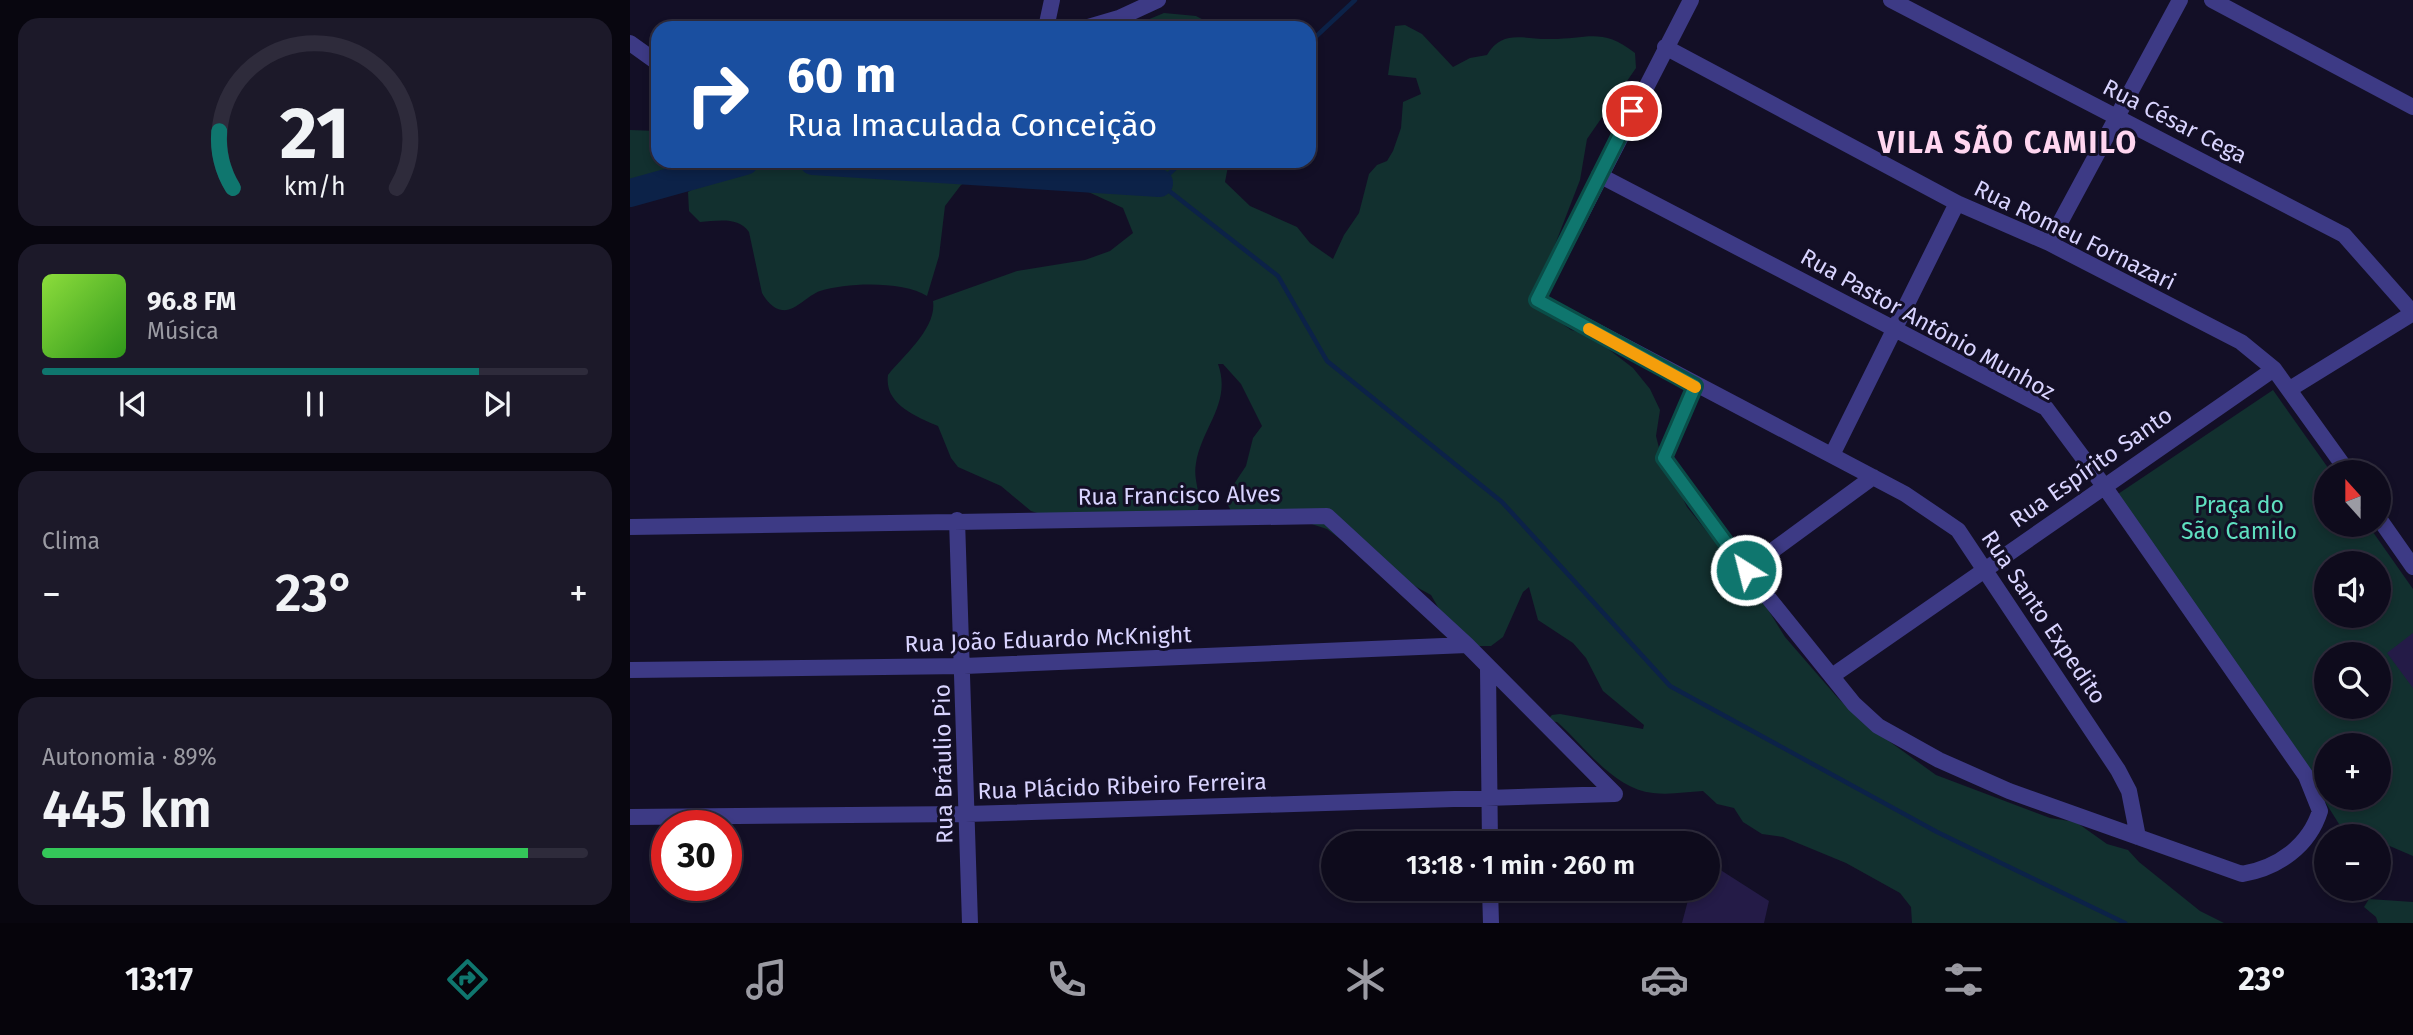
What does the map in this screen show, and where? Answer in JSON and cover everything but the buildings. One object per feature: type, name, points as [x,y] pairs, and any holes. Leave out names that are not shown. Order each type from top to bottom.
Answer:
[{"type":"street","points":[[1048,21],[1052,0]]},
{"type":"street","points":[[1109,21],[1158,0]]},
{"type":"street","points":[[1599,175],[1691,0]]},
{"type":"street","name":"Rua César Cega","points":[[1891,0],[2344,235],[2413,313]]},
{"type":"street","points":[[2049,243],[2115,116],[2180,0]]},
{"type":"street","points":[[2212,0],[2413,107]]},
{"type":"street","points":[[630,43],[651,58]]},
{"type":"street","name":"Rua Romeu Fornazari","points":[[1665,47],[1957,203],[2049,243],[2241,342],[2274,369],[2290,388],[2340,460]]},
{"type":"street","name":"Rua Santo Expedito","points":[[1599,175],[1537,300],[1695,386],[1874,477],[1905,494],[1958,530],[1986,568],[2118,770],[2129,791],[2138,837]]},
{"type":"street","name":"Rua Pastor Antônio Munhoz","points":[[1599,175],[2046,408],[2105,486],[2306,776],[2320,811],[2305,841],[2281,860],[2258,871],[2242,874],[2138,837]]},
{"type":"street","points":[[1832,455],[1957,203]]},
{"type":"street","points":[[2290,388],[2413,313]]},
{"type":"street","name":"Rua Espírito Santo","points":[[1832,676],[2274,369]]},
{"type":"street","points":[[1695,386],[1664,458],[1746,570],[1832,676],[1878,726],[1939,760],[2008,791],[2138,837]]},
{"type":"street","points":[[1746,570],[1874,477]]},
{"type":"street","name":"Rua Francisco Alves","points":[[630,527],[1328,516],[1467,645],[1615,794]]},
{"type":"street","name":"Rua Bráulio Pio","points":[[957,520],[964,666],[970,923]]},
{"type":"street","points":[[2391,535],[2413,567]]},
{"type":"street","name":"Rua João Eduardo McKnight","points":[[630,670],[964,666],[1467,645]]},
{"type":"street","points":[[1488,669],[1490,831]]},
{"type":"street","name":"Rua Plácido Ribeiro Ferreira","points":[[630,817],[966,814],[1615,794]]},
{"type":"street","points":[[1490,901],[1490,923]]},
{"type":"green space","points":[[1164,13],[1196,16],[1206,21],[1142,21]]},
{"type":"green space","points":[[1405,25],[1422,34],[1453,67],[1470,58],[1487,55],[1500,41],[1507,38],[1594,36],[1623,45],[1635,53],[1636,68],[1587,139],[1580,180],[1544,273],[1545,304],[1557,320],[1571,330],[1590,335],[1633,368],[1650,389],[1660,410],[1656,436],[1660,452],[1687,507],[1721,549],[1743,569],[1785,637],[1861,721],[1936,775],[2050,818],[2076,822],[2107,844],[2128,850],[2200,911],[2224,923],[1912,923],[1911,907],[1900,893],[1846,863],[1783,837],[1762,834],[1743,822],[1734,808],[1717,804],[1703,791],[1653,793],[1625,784],[1600,765],[1557,722],[1546,721],[1552,715],[1560,714],[1643,729],[1644,725],[1603,691],[1586,658],[1573,643],[1538,620],[1529,587],[1523,592],[1503,637],[1491,646],[1479,646],[1450,628],[1431,595],[1369,561],[1327,529],[1302,521],[1231,511],[1227,503],[1228,493],[1246,466],[1253,438],[1262,426],[1241,384],[1223,364],[1218,364],[1221,378],[1219,403],[1196,463],[1199,505],[1194,521],[1075,525],[1031,511],[1001,486],[958,467],[951,458],[938,426],[903,408],[891,394],[888,385],[888,375],[925,331],[933,311],[933,301],[1017,271],[1085,260],[1110,251],[1133,233],[1123,208],[1025,168],[1228,168],[1225,182],[1250,206],[1297,227],[1310,243],[1333,259],[1344,235],[1359,213],[1369,174],[1377,165],[1387,161],[1393,151],[1401,128],[1403,102],[1421,94],[1416,78],[1388,75],[1395,26]]},
{"type":"green space","points":[[630,130],[651,131],[651,168],[989,168],[961,185],[945,206],[939,256],[927,296],[890,285],[845,286],[820,291],[792,308],[782,310],[773,306],[762,293],[749,232],[733,222],[700,222],[689,211],[688,192],[719,174],[720,169],[651,188],[630,189]]},
{"type":"green space","name":"Praça do São Camilo","points":[[2273,390],[2323,460],[2314,460],[2314,537],[2376,537],[2386,551],[2314,551],[2314,628],[2391,628],[2391,558],[2413,589],[2413,856],[2391,847],[2391,824],[2339,824],[2330,810],[2391,810],[2391,733],[2314,733],[2314,784],[2118,494]]},
{"type":"green space","points":[[2368,901],[2413,902],[2413,923],[2378,923],[2376,917],[2364,907]]},
{"type":"waterway","points":[[1316,36],[1355,0]]},
{"type":"waterway","points":[[630,193],[720,168]]},
{"type":"waterway","points":[[923,168],[1159,183]]},
{"type":"waterway","points":[[1175,168],[1159,183],[1278,276],[1327,361],[1502,502],[1670,686],[1937,832],[2125,923]]},
{"type":"slow traffic","points":[[1589,329],[1695,387]]},
{"type":"district","name":"VILA SÃO CAMILO","points":[[2008,143]]},
{"type":"route","points":[[1632,111],[1537,300],[1695,386],[1664,458],[1746,570]]}]
